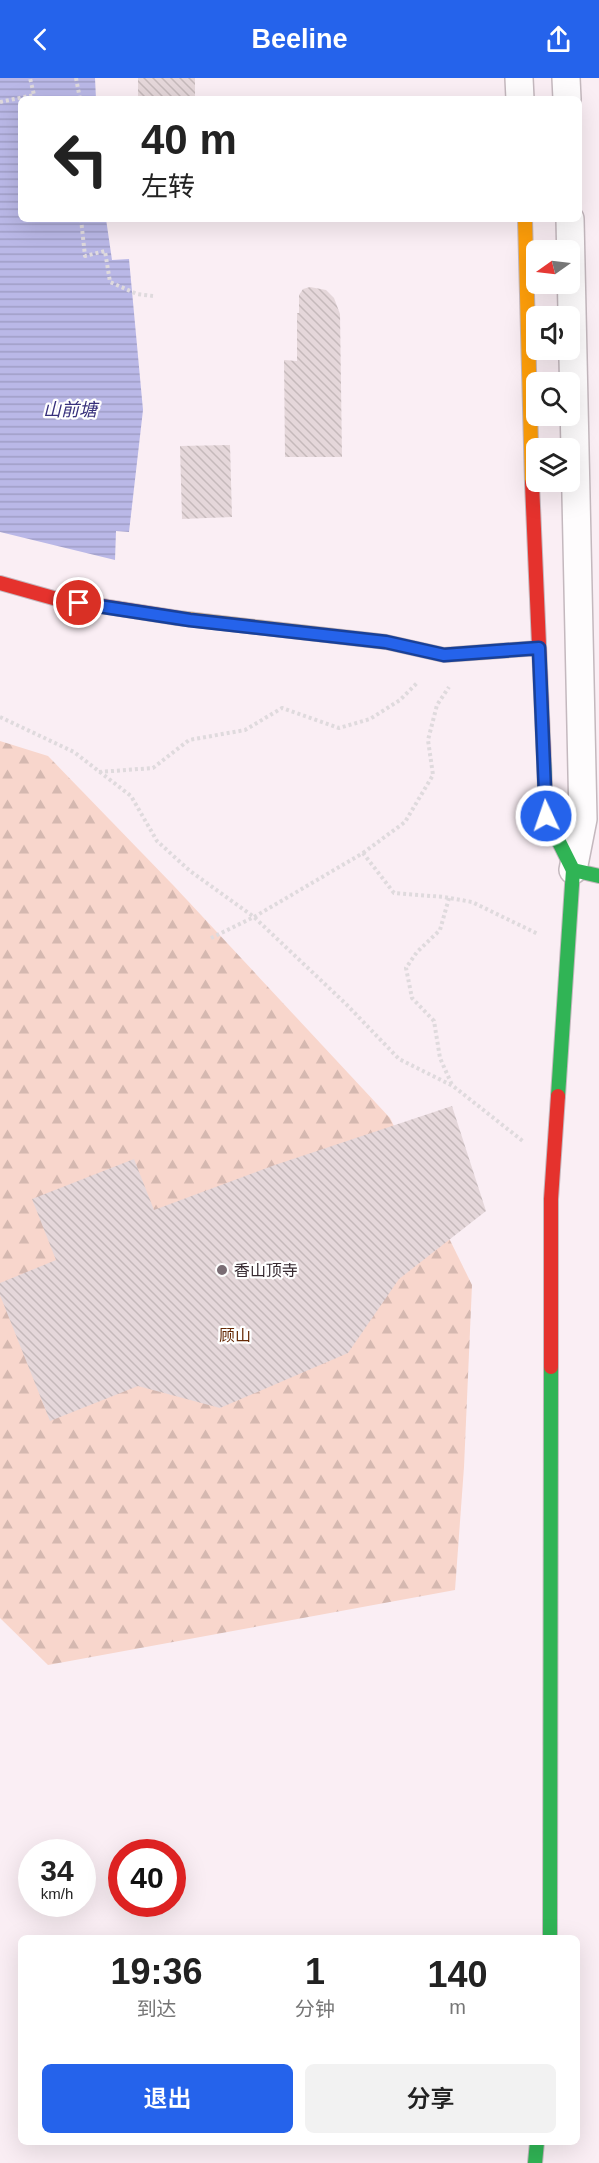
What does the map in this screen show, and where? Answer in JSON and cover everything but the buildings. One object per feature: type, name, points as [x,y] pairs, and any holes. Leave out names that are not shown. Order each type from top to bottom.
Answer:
[{"type":"street","points":[[519,78],[520,96]]},
{"type":"street","points":[[566,78],[567,96]]},
{"type":"street","points":[[525,222],[546,816],[573,870]]},
{"type":"street","points":[[550,1935],[551,1199],[573,870],[583,819],[570,222]]},
{"type":"street","points":[[0,583],[68,601],[190,620],[386,642],[444,655],[539,648]]},
{"type":"street","points":[[573,870],[599,876]]},
{"type":"street","points":[[536,2163],[537,2145]]},
{"type":"path","points":[[29,96],[34,95],[30,78]]},
{"type":"path","points":[[76,78],[79,96]]},
{"type":"path","points":[[0,102],[18,98]]},
{"type":"path","points":[[81,222],[85,256],[105,251],[110,282],[137,294],[153,296]]},
{"type":"path","points":[[211,938],[254,917],[363,854],[405,822],[433,775],[428,740],[437,705],[469,654]]},
{"type":"path","points":[[99,772],[153,768],[189,740],[245,729],[282,708],[339,728],[370,719],[400,700],[444,655]]},
{"type":"path","points":[[0,717],[74,752],[132,796],[157,841],[190,871],[254,917],[346,1004],[399,1059],[453,1086],[553,1165]]},
{"type":"path","points":[[363,854],[394,893],[472,902],[568,949]]},
{"type":"path","points":[[449,898],[440,930],[417,952],[406,968],[412,998],[434,1021],[440,1058],[453,1086]]},
{"type":"green space","name":"顾山","points":[[0,741],[48,756],[173,885],[390,1118],[472,1285],[464,1467],[455,1590],[48,1665],[0,1618]]},
{"type":"water","name":"山前塘","points":[[0,78],[95,78],[96,96],[18,96],[18,222],[106,222],[112,260],[129,259],[143,410],[129,532],[116,531],[115,560],[0,532]]},
{"type":"traffic: fast","points":[[544,761],[546,816],[573,870]]},
{"type":"traffic: fast","points":[[558,1096],[573,870],[599,876]]},
{"type":"traffic: fast","points":[[550,1935],[551,1367]]},
{"type":"traffic: fast","points":[[535,2163],[537,2145]]},
{"type":"traffic: slow","points":[[525,222],[531,438]]},
{"type":"traffic: slow","points":[[178,618],[386,642],[444,655],[539,648]]},
{"type":"traffic: jam","points":[[532,492],[544,761]]},
{"type":"traffic: jam","points":[[0,583],[57,599],[178,618]]},
{"type":"traffic: jam","points":[[551,1367],[551,1199],[558,1096]]},
{"type":"place","name":"香山顶寺","points":[[222,1270]]},
{"type":"route","points":[[79,603],[190,620],[386,642],[444,655],[539,648],[546,816]]}]
